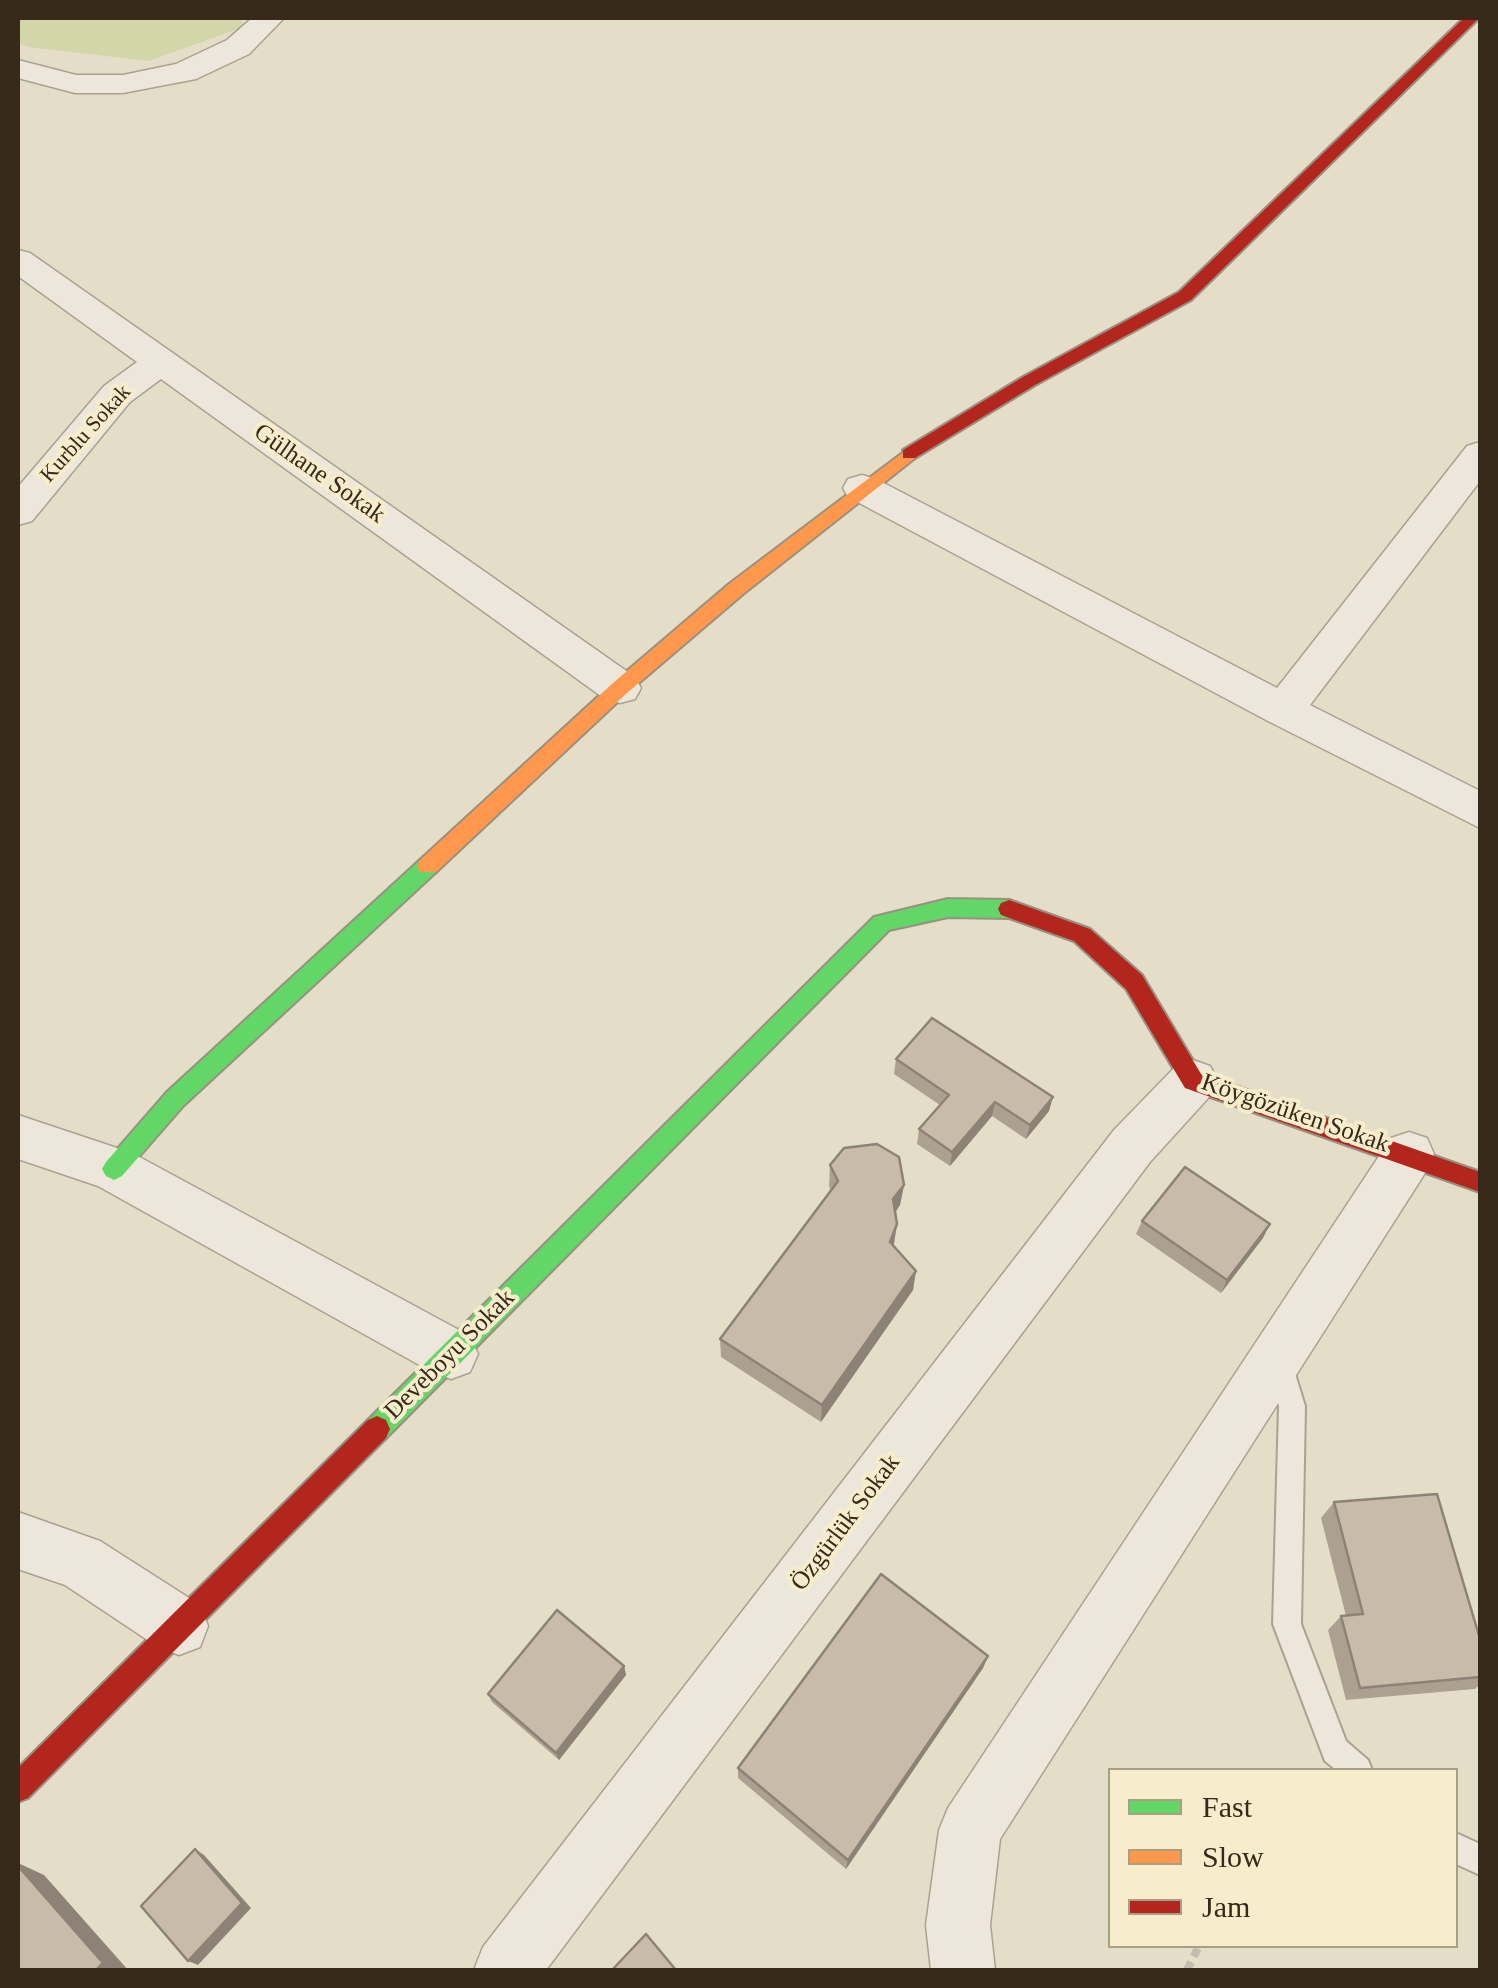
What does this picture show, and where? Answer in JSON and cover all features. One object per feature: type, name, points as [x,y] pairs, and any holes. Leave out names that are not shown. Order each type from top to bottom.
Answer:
[{"type":"street","points":[[18,69],[75,84],[123,84],[185,72],[238,47],[269,18]]},
{"type":"street","points":[[114,1169],[174,1099],[620,688],[895,462],[1029,381],[1185,296],[1472,18]]},
{"type":"street","name":"Gülhane Sokak","points":[[18,260],[620,688]]},
{"type":"street","name":"Kurblu Sokak","points":[[18,512],[117,394],[160,362]]},
{"type":"street","points":[[1283,710],[1476,468]]},
{"type":"street","points":[[862,488],[1480,812]]},
{"type":"street","name":"Köygözüken Sokak","points":[[882,923],[948,908],[1009,909],[1082,934],[1134,982],[1193,1082],[1409,1154],[1480,1182]]},
{"type":"street","name":"Deveboyu Sokak","points":[[18,1788],[882,923]]},
{"type":"street","name":"Özgürlük Sokak","points":[[506,1970],[1132,1146],[1193,1082]]},
{"type":"street","points":[[18,1137],[114,1169],[451,1354]]},
{"type":"street","points":[[963,1970],[958,1925],[970,1830],[1409,1154]]},
{"type":"street","points":[[18,1540],[80,1561],[179,1626]]},
{"type":"lane","points":[[1278,1355],[1292,1406],[1287,1624],[1335,1750],[1356,1768]]},
{"type":"path","points":[[1187,1970],[1199,1948]]},
{"type":"green space","points":[[18,18],[241,18],[243,27],[149,61],[28,47],[18,43]]},
{"type":"building","points":[[932,1018],[1053,1097],[1030,1125],[995,1102],[952,1152],[919,1129],[949,1095],[896,1059]]},
{"type":"building","points":[[877,1144],[899,1157],[904,1185],[893,1199],[897,1224],[890,1242],[916,1271],[822,1405],[720,1339],[838,1181],[830,1165],[844,1148]]},
{"type":"building","points":[[1185,1167],[1270,1224],[1227,1280],[1142,1221]]},
{"type":"building","points":[[1437,1494],[1480,1639],[1480,1677],[1360,1688],[1341,1616],[1363,1614],[1334,1502]]},
{"type":"building","points":[[881,1574],[988,1656],[848,1860],[738,1768]]},
{"type":"building","points":[[557,1610],[624,1666],[556,1753],[488,1694]]},
{"type":"building","points":[[195,1849],[242,1903],[188,1961],[141,1906]]},
{"type":"building","points":[[18,1866],[103,1963],[96,1970],[18,1970]]},
{"type":"building","points":[[646,1934],[676,1970],[612,1970]]},
{"type":"traffic: fast","points":[[114,1169],[175,1099],[428,866]]},
{"type":"traffic: fast","points":[[377,1429],[882,923],[948,908],[1009,909]]},
{"type":"traffic: slow","points":[[428,866],[620,688],[736,589],[909,454]]},
{"type":"traffic: jam","points":[[909,454],[1029,381],[1185,296],[1472,18]]},
{"type":"traffic: jam","points":[[1009,909],[1082,935],[1134,982],[1193,1081],[1480,1182]]},
{"type":"traffic: jam","points":[[18,1788],[377,1429]]}]
